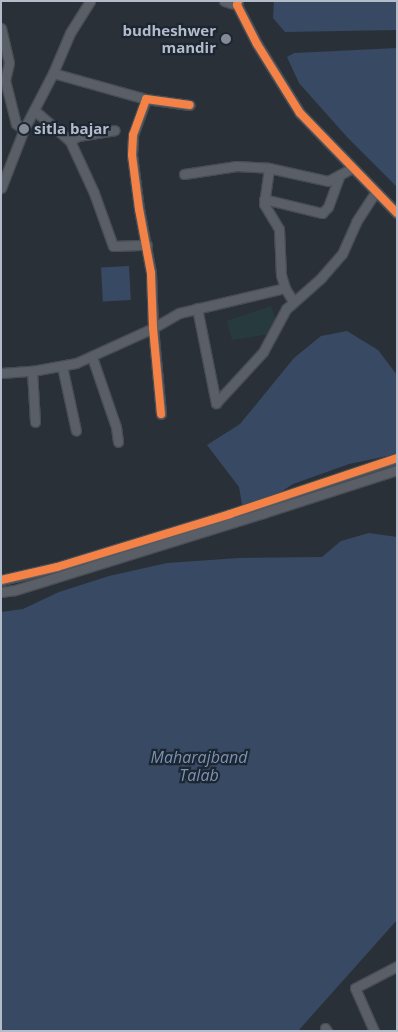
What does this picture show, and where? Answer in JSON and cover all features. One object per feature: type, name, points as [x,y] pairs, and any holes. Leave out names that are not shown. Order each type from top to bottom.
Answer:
[{"type":"street","points":[[2,185],[24,129],[54,73],[70,33],[90,1]]},
{"type":"street","points":[[224,1],[239,2],[257,44],[300,113],[375,193],[397,213]]},
{"type":"street","points":[[1,28],[5,62],[3,82],[16,124],[24,129]]},
{"type":"street","points":[[54,73],[146,99],[190,105]]},
{"type":"street","points":[[146,99],[133,135],[132,155],[138,209],[147,245],[151,272],[153,328],[161,414]]},
{"type":"street","points":[[34,110],[70,141],[94,193],[113,246],[147,245]]},
{"type":"street","points":[[70,141],[78,136],[115,130]]},
{"type":"street","points":[[184,174],[236,166],[269,168],[328,181],[339,177],[352,168]]},
{"type":"street","points":[[269,168],[264,199],[279,229],[281,275],[285,288],[293,301]]},
{"type":"street","points":[[264,199],[322,213],[328,207],[339,177]]},
{"type":"street","points":[[197,308],[216,403],[263,352],[279,318],[293,301],[320,279],[342,254],[356,222],[375,193]]},
{"type":"street","points":[[1,374],[62,366],[92,357],[172,317],[197,308],[285,288]]},
{"type":"street","points":[[92,357],[116,427],[118,442]]},
{"type":"street","points":[[62,366],[76,431]]},
{"type":"street","points":[[32,371],[35,422]]},
{"type":"street","points":[[1,580],[57,567],[230,514],[397,458]]},
{"type":"street","points":[[1,592],[15,590],[397,470]]},
{"type":"street","points":[[374,1031],[355,988],[396,970]]},
{"type":"green space","points":[[271,306],[276,320],[270,334],[232,340],[227,321]]},
{"type":"water","points":[[274,1],[397,1],[397,30],[285,32],[273,18]]},
{"type":"water","points":[[397,48],[397,187],[347,137],[299,83],[287,57],[294,53]]},
{"type":"water","points":[[129,266],[131,300],[103,301],[101,267]]},
{"type":"water","points":[[347,331],[378,350],[397,375],[397,454],[349,464],[293,484],[244,516],[239,487],[207,445],[240,424],[294,358],[321,336]]},
{"type":"water","name":"Maharajband Talab","points":[[369,533],[397,537],[397,920],[298,1031],[1,1031],[1,612],[23,609],[59,592],[109,576],[167,563],[239,558],[322,557],[341,541]]},
{"type":"cycle path","points":[[238,1],[237,5],[257,44],[300,113],[397,213]]},
{"type":"cycle path","points":[[161,414],[153,328],[151,273],[139,209],[132,155],[133,135],[146,99],[190,105]]},
{"type":"cycle path","points":[[1,580],[57,567],[230,514],[397,458]]},
{"type":"place","name":"budheshwer mandir","points":[[226,39]]},
{"type":"place","name":"sitla bajar","points":[[24,129]]}]
